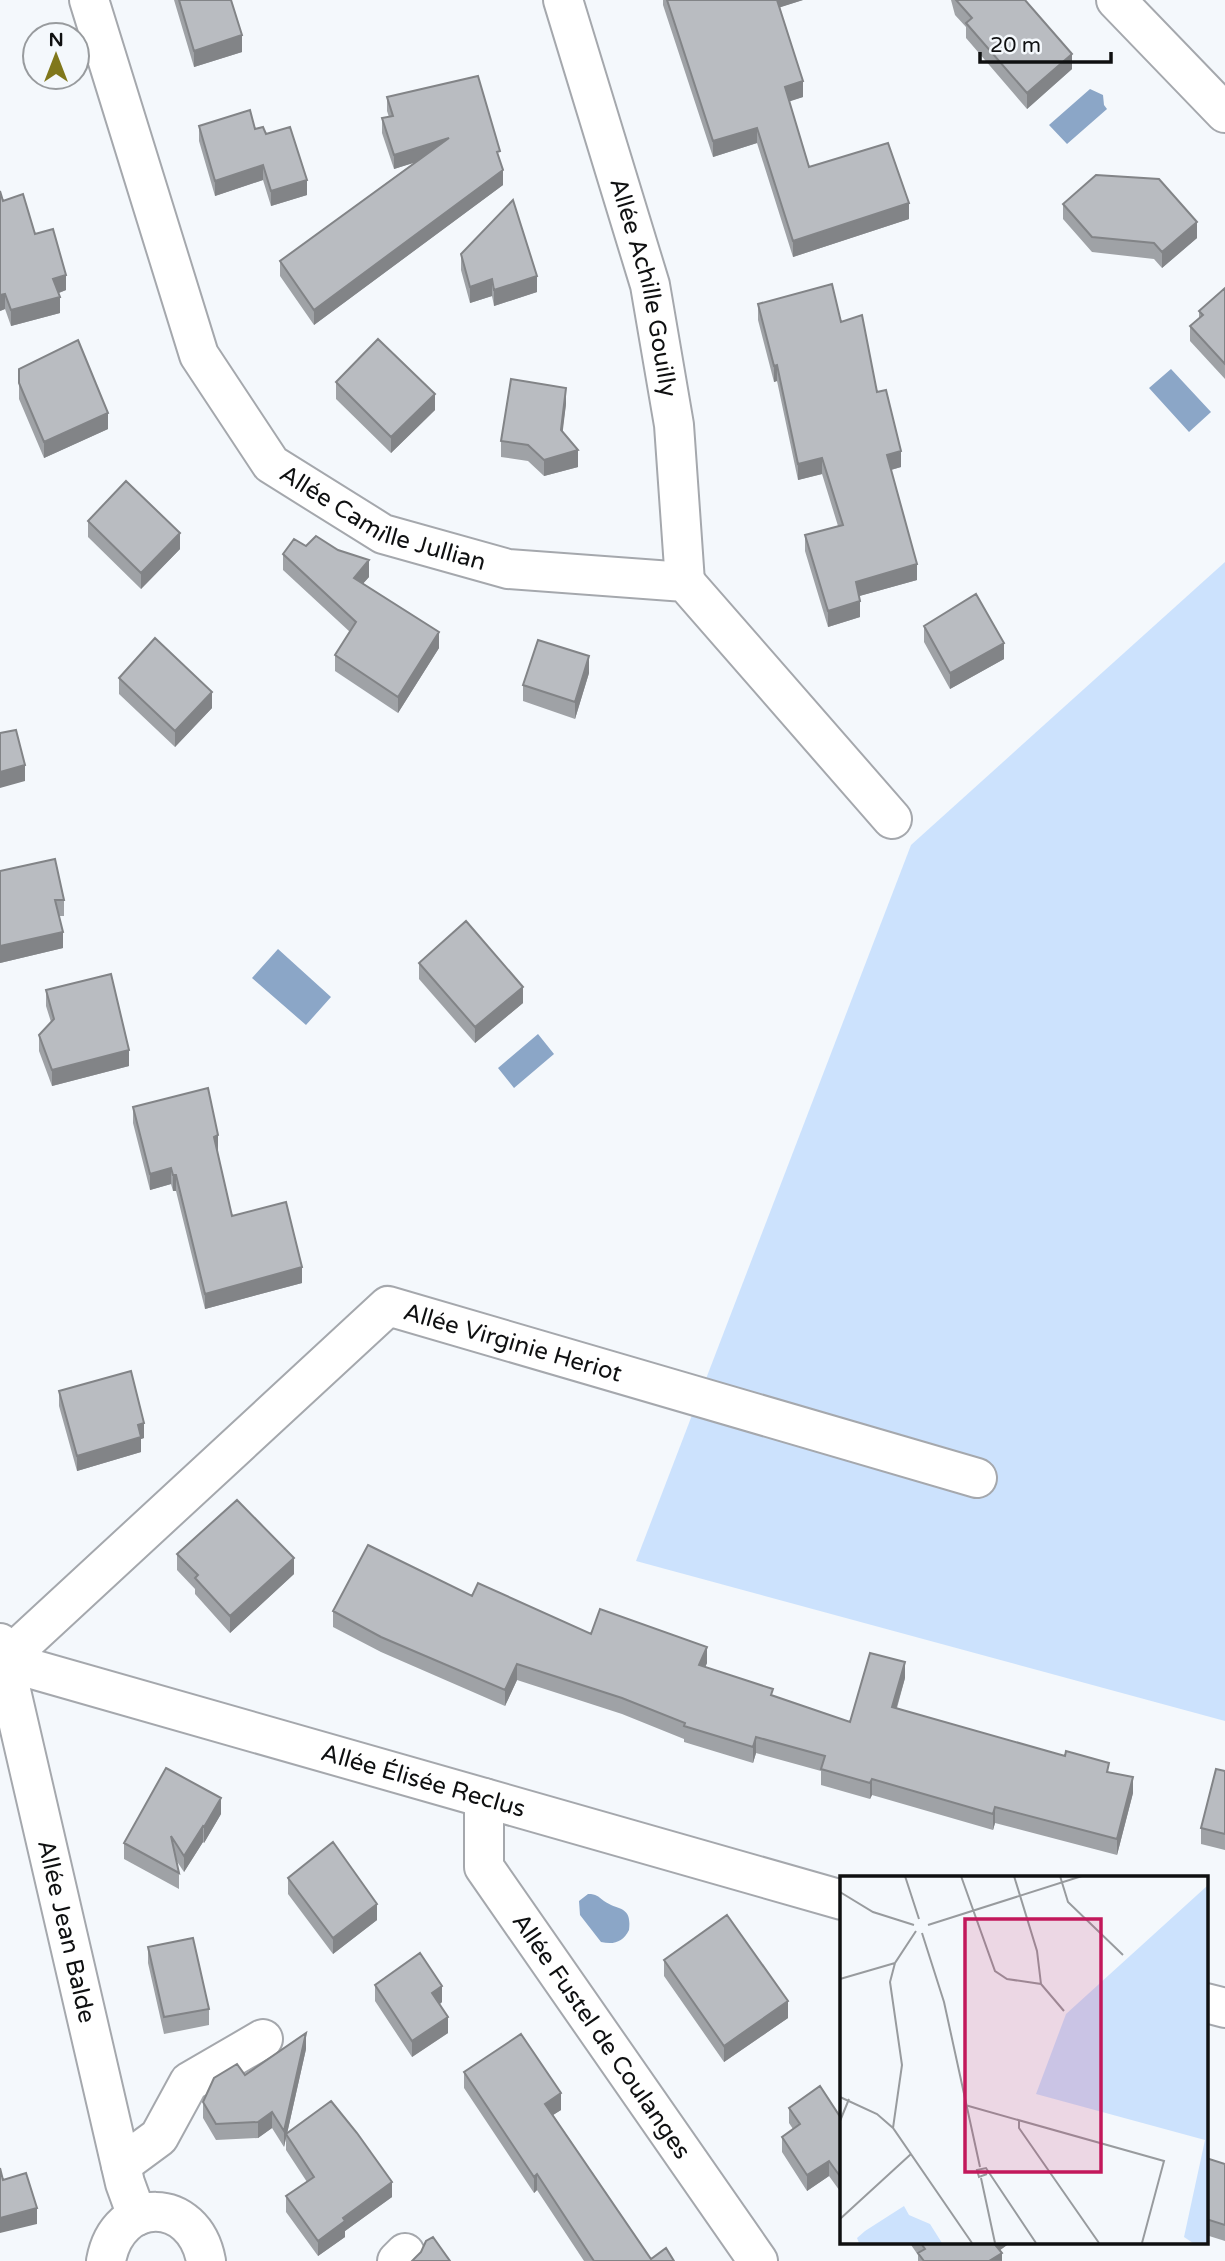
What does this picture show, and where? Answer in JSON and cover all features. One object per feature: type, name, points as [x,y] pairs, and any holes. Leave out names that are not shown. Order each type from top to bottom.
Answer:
[{"type":"street","name":"Allée Camille Jullian","points":[[89,0],[199,355],[271,464],[383,534],[508,569],[685,582]]},
{"type":"street","name":"Allée Achille Gouilly","points":[[563,0],[650,285],[674,425],[685,582]]},
{"type":"street","points":[[1116,0],[1225,113]]},
{"type":"street","points":[[685,582],[892,819]]},
{"type":"street","name":"Allée Virginie Heriot","points":[[2,1652],[388,1306],[977,1478]]},
{"type":"street","name":"Allée Élisée Reclus","points":[[2,1652],[484,1798],[840,1899]]},
{"type":"street","name":"Allée Jean Balde","points":[[2,1652],[121,2165],[137,2216]]},
{"type":"street","name":"Allée Fustel de Coulanges","points":[[484,1798],[484,1867],[758,2261]]},
{"type":"street","points":[[1208,2004],[1225,2008]]},
{"type":"street","points":[[121,2165],[159,2137],[189,2082],[263,2039]]},
{"type":"street","points":[[106,2261],[109,2245],[117,2230],[137,2216],[147,2213],[165,2213],[181,2218],[194,2229],[203,2245],[206,2261]]},
{"type":"shaded area","points":[[1090,89],[1103,95],[1107,109],[1067,144],[1049,125]]},
{"type":"shaded area","points":[[1171,369],[1211,412],[1189,432],[1149,388]]},
{"type":"shaded area","points":[[1225,562],[1225,1721],[636,1561],[911,845]]},
{"type":"shaded area","points":[[278,949],[331,997],[306,1025],[252,978]]},
{"type":"shaded area","points":[[538,1034],[554,1054],[514,1088],[498,1068]]},
{"type":"shaded area","points":[[588,1894],[593,1894],[626,1912],[629,1930],[621,1940],[614,1943],[601,1942],[580,1915],[579,1901]]},
{"type":"building","points":[[179,0],[231,0],[242,35],[194,51]]},
{"type":"building","points":[[667,0],[777,0],[803,81],[785,87],[809,167],[888,143],[909,203],[793,241],[757,128],[713,141]]},
{"type":"building","points":[[956,0],[1025,0],[1072,54],[1027,93],[966,23],[972,18]]},
{"type":"building","points":[[478,76],[503,170],[314,310],[280,261],[449,138],[394,155],[382,118],[393,116],[387,97]]},
{"type":"building","points":[[250,110],[255,129],[263,127],[266,134],[290,127],[307,180],[271,191],[263,165],[215,181],[199,126]]},
{"type":"building","points":[[1096,175],[1159,179],[1197,222],[1162,252],[1154,243],[1092,237],[1063,204]]},
{"type":"building","points":[[0,191],[3,201],[23,194],[35,234],[53,229],[66,275],[53,279],[60,297],[11,310],[5,294],[0,295]]},
{"type":"building","points":[[513,200],[537,276],[494,290],[492,279],[470,287],[461,254]]},
{"type":"building","points":[[832,284],[841,322],[862,315],[877,392],[886,390],[901,451],[887,455],[917,564],[856,582],[860,601],[828,611],[805,535],[843,525],[822,458],[798,464],[777,365],[774,366],[758,304]]},
{"type":"building","points":[[1225,288],[1225,364],[1190,326],[1203,315],[1199,311]]},
{"type":"building","points":[[378,339],[435,394],[391,437],[336,382]]},
{"type":"building","points":[[78,340],[108,413],[44,442],[19,383],[19,369]]},
{"type":"building","points":[[511,379],[566,388],[561,430],[578,450],[544,460],[528,445],[501,441]]},
{"type":"building","points":[[126,481],[180,533],[141,573],[88,521]]},
{"type":"building","points":[[316,536],[338,550],[369,560],[354,578],[439,632],[398,697],[335,655],[356,622],[283,554],[294,539],[306,546]]},
{"type":"building","points":[[976,594],[1004,643],[950,673],[924,626]]},
{"type":"building","points":[[155,638],[212,692],[175,731],[119,678]]},
{"type":"building","points":[[538,640],[589,656],[575,702],[523,685]]},
{"type":"building","points":[[16,730],[25,765],[0,772],[0,733]]},
{"type":"building","points":[[55,859],[64,900],[55,900],[63,932],[0,946],[0,871]]},
{"type":"building","points":[[466,921],[523,987],[475,1027],[419,963]]},
{"type":"building","points":[[111,974],[129,1050],[52,1070],[39,1035],[54,1019],[46,990]]},
{"type":"building","points":[[208,1088],[218,1135],[214,1137],[232,1216],[286,1202],[302,1267],[205,1294],[176,1175],[173,1175],[171,1168],[150,1174],[133,1107]]},
{"type":"building","points":[[131,1371],[144,1423],[138,1425],[141,1437],[77,1456],[59,1391]]},
{"type":"building","points":[[237,1500],[294,1558],[230,1616],[195,1578],[198,1575],[177,1554]]},
{"type":"building","points":[[368,1545],[472,1596],[478,1583],[591,1634],[600,1609],[707,1647],[699,1665],[773,1689],[771,1695],[850,1722],[870,1653],[905,1662],[892,1707],[1065,1756],[1066,1751],[1109,1763],[1107,1772],[1133,1777],[1117,1839],[995,1807],[993,1814],[872,1779],[870,1783],[821,1769],[825,1756],[756,1737],[753,1747],[684,1726],[685,1723],[622,1698],[517,1664],[505,1690],[381,1637],[333,1611]]},
{"type":"building","points":[[166,1768],[221,1798],[184,1856],[171,1836],[179,1873],[124,1843]]},
{"type":"building","points":[[1216,1769],[1225,1771],[1225,1834],[1201,1828]]},
{"type":"building","points":[[333,1842],[377,1904],[333,1938],[288,1878]]},
{"type":"building","points":[[727,1915],[788,2001],[724,2046],[664,1960]]},
{"type":"building","points":[[193,1938],[209,2009],[164,2017],[148,1947]]},
{"type":"building","points":[[420,1953],[442,1986],[432,1993],[448,2017],[412,2041],[375,1985]]},
{"type":"building","points":[[306,2033],[284,2131],[272,2112],[258,2122],[216,2124],[203,2102],[214,2078],[237,2064],[245,2075]]},
{"type":"building","points":[[521,2034],[561,2093],[545,2104],[651,2259],[666,2248],[674,2261],[594,2261],[537,2174],[534,2177],[464,2072]]},
{"type":"building","points":[[820,2086],[840,2114],[840,2176],[829,2161],[807,2175],[782,2137],[800,2124],[789,2108]]},
{"type":"building","points":[[331,2101],[392,2182],[343,2218],[345,2221],[318,2241],[286,2196],[314,2177],[286,2134]]},
{"type":"building","points":[[1208,2159],[1225,2164],[1225,2225],[1208,2220]]},
{"type":"building","points":[[0,2168],[3,2180],[26,2173],[37,2208],[0,2218]]},
{"type":"building","points":[[433,2237],[450,2261],[412,2261],[421,2252],[426,2241]]},
{"type":"building","points":[[921,2244],[995,2244],[1002,2253],[989,2261],[924,2261],[918,2253],[925,2249]]}]
